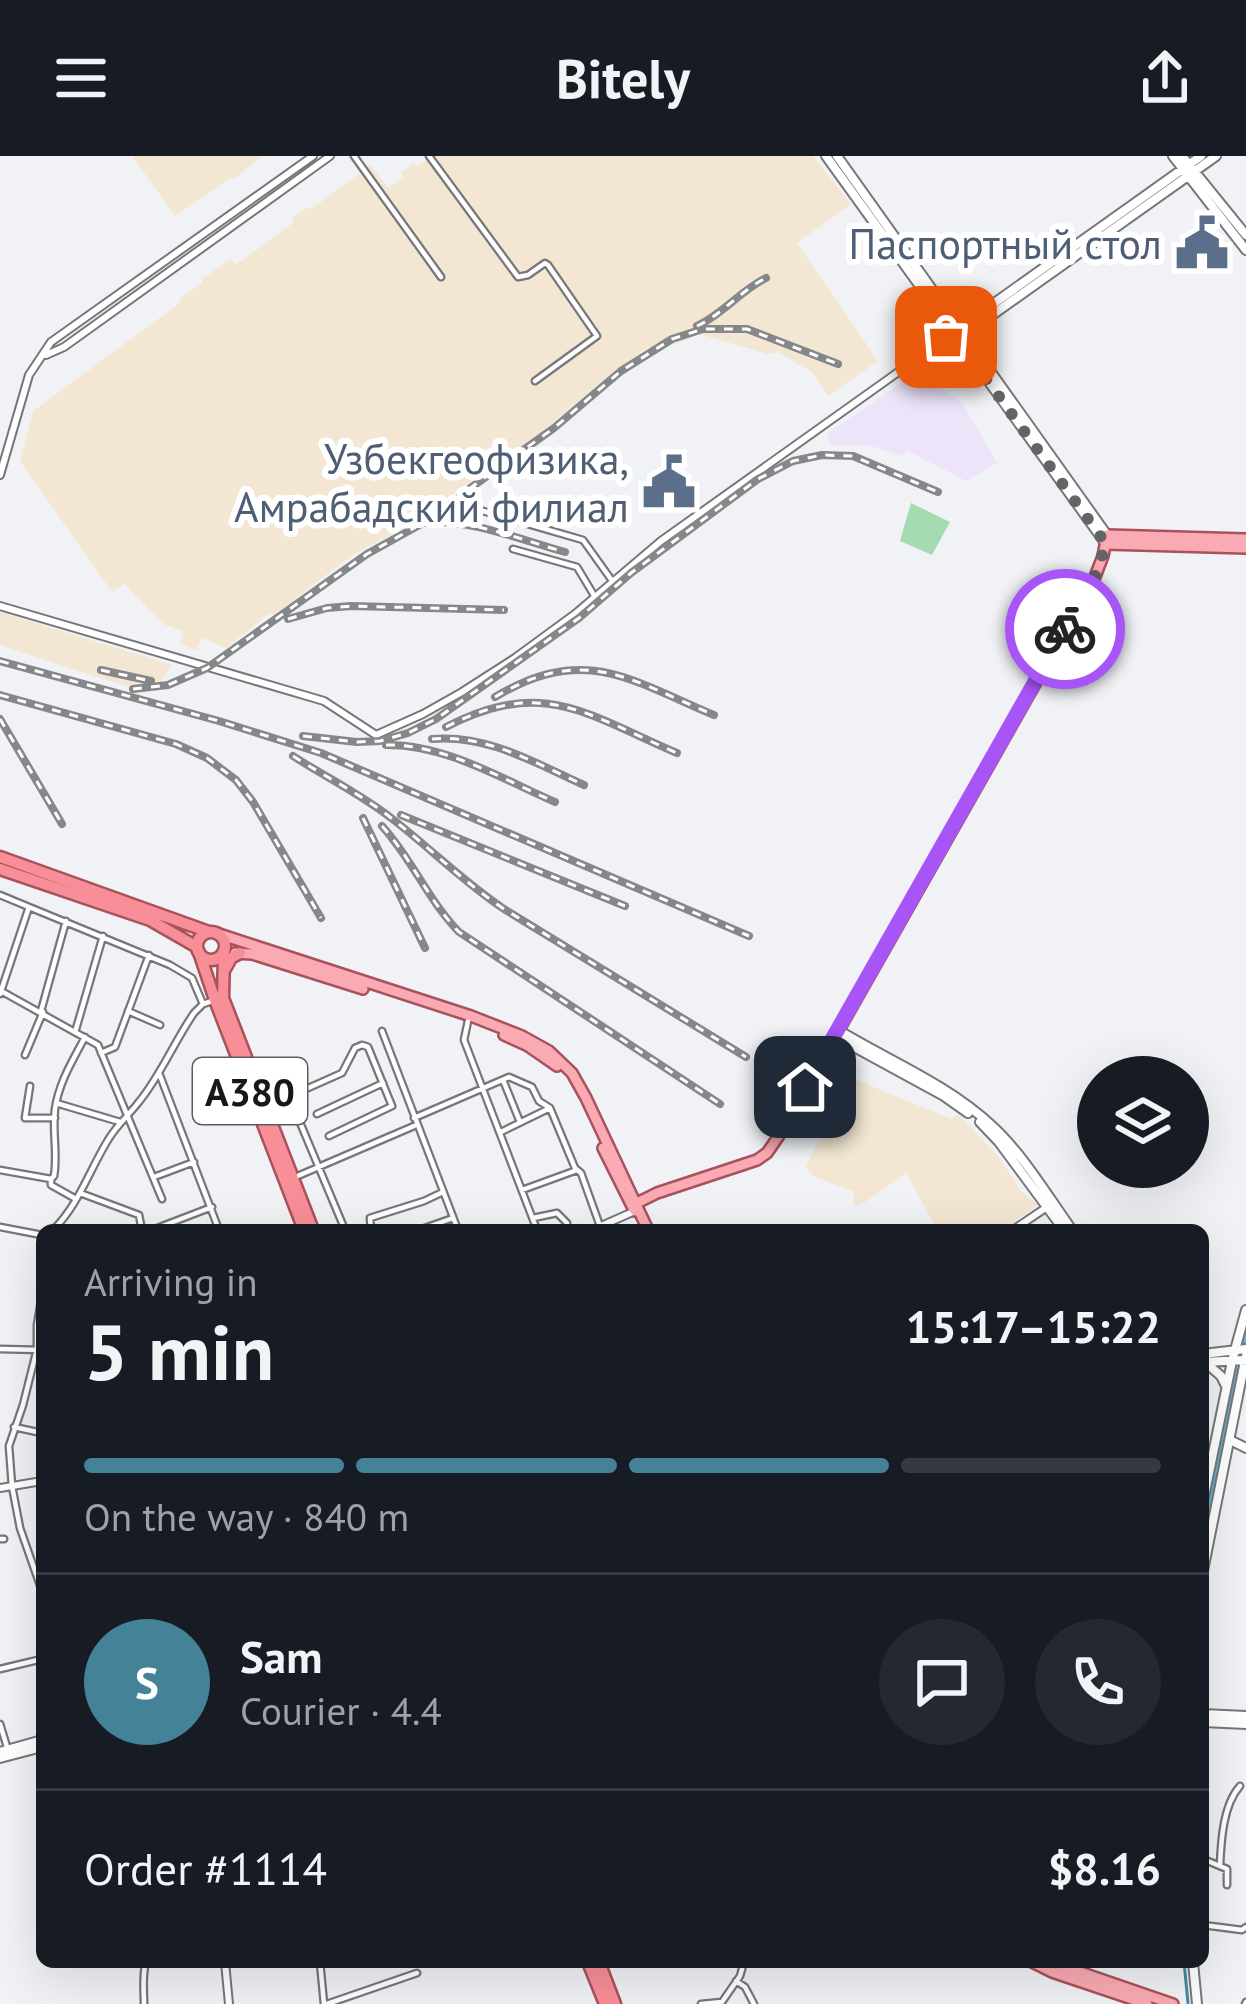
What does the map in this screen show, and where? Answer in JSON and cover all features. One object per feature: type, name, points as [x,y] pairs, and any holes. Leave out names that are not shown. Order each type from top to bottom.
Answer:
[{"type":"highway","points":[[0,857],[214,933],[225,942],[224,953],[211,959],[162,926],[0,869]]},
{"type":"highway","points":[[198,949],[200,937],[214,933]]},
{"type":"highway","points":[[222,977],[231,958],[244,948]]},
{"type":"highway","name":"A380","points":[[198,949],[209,1002],[301,1224]]},
{"type":"highway","name":"A380","points":[[224,953],[224,998],[311,1224]]},
{"type":"highway","points":[[590,1968],[604,2004]]},
{"type":"highway","points":[[601,1968],[615,2004]]},
{"type":"main road","points":[[826,156],[1110,540]]},
{"type":"main road","points":[[837,156],[958,334]]},
{"type":"main road","points":[[1173,156],[1213,193],[1246,235]]},
{"type":"main road","points":[[958,334],[1187,167],[1210,157],[1208,179],[1213,193]]},
{"type":"main road","points":[[1187,167],[1246,250]]},
{"type":"main road","points":[[1110,540],[1246,544]]},
{"type":"main road","points":[[639,1197],[742,1166],[767,1153],[1093,582],[1110,540]]},
{"type":"main road","points":[[214,933],[252,954],[471,1016],[549,1052],[572,1073],[639,1197],[645,1224]]},
{"type":"main road","points":[[224,953],[244,948]]},
{"type":"main road","points":[[392,995],[528,1046],[567,1077],[639,1197]]},
{"type":"main road","points":[[838,1034],[973,1117],[999,1142],[1064,1224]]},
{"type":"main road","points":[[1209,1474],[1246,1310]]},
{"type":"main road","points":[[1209,1358],[1246,1356],[1209,1542]]},
{"type":"main road","points":[[1209,1365],[1227,1388]]},
{"type":"main road","points":[[1237,1406],[1246,1390]]},
{"type":"main road","points":[[1231,1437],[1246,1445]]},
{"type":"main road","points":[[1209,1718],[1246,1720]]},
{"type":"main road","points":[[3,1754],[36,1745]]},
{"type":"main road","points":[[1044,1968],[1147,2004]]},
{"type":"main road","points":[[1069,1968],[1173,2004]]},
{"type":"main road","points":[[1193,1968],[1197,2004]]},
{"type":"street","points":[[0,475],[29,375],[51,342],[313,156]]},
{"type":"street","points":[[43,356],[64,347],[330,156]]},
{"type":"street","points":[[354,156],[442,277]]},
{"type":"street","points":[[429,156],[518,278],[548,265],[597,336],[535,382]]},
{"type":"street","points":[[0,606],[323,701],[376,735],[463,692],[515,658],[661,541],[958,334]]},
{"type":"street","points":[[483,511],[584,540],[613,582]]},
{"type":"street","points":[[513,549],[577,567],[596,597]]},
{"type":"street","points":[[0,895],[149,955],[192,978],[209,1002],[178,1036],[57,1224]]},
{"type":"street","points":[[29,907],[1,989],[98,1045],[162,1198]]},
{"type":"street","points":[[25,1055],[66,921]]},
{"type":"street","points":[[75,1031],[103,936]]},
{"type":"street","points":[[101,1053],[116,1047],[149,955]]},
{"type":"street","points":[[128,1011],[160,1025]]},
{"type":"street","points":[[468,1021],[464,1040],[534,1224]]},
{"type":"street","points":[[382,1031],[456,1224]]},
{"type":"street","points":[[86,1037],[56,1103],[57,1157],[51,1185],[139,1215],[141,1224]]},
{"type":"street","points":[[296,1093],[342,1073],[355,1048],[368,1047],[392,1106],[329,1136]]},
{"type":"street","points":[[158,1071],[217,1224]]},
{"type":"street","points":[[293,1178],[509,1077],[532,1087],[539,1101],[550,1108],[580,1173],[595,1224]]},
{"type":"street","points":[[503,1080],[520,1122]]},
{"type":"street","points":[[317,1114],[383,1083]]},
{"type":"street","points":[[30,1086],[25,1118],[55,1118]]},
{"type":"street","points":[[291,1101],[342,1224]]},
{"type":"street","points":[[56,1103],[120,1122]]},
{"type":"street","points":[[501,1132],[550,1108]]},
{"type":"street","points":[[272,1124],[296,1113]]},
{"type":"street","points":[[154,1177],[195,1162]]},
{"type":"street","points":[[0,1170],[51,1178]]},
{"type":"street","points":[[523,1190],[577,1170]]},
{"type":"street","points":[[370,1224],[370,1218],[443,1192]]},
{"type":"street","points":[[602,1224],[639,1197]]},
{"type":"street","points":[[1021,1224],[1050,1204]]},
{"type":"street","points":[[175,1224],[212,1207]]},
{"type":"street","points":[[532,1218],[557,1213],[567,1222]]},
{"type":"street","points":[[436,1224],[453,1218]]},
{"type":"street","points":[[0,1227],[36,1234]]},
{"type":"street","points":[[0,1349],[36,1349]]},
{"type":"street","points":[[36,1358],[8,1446],[20,1528],[36,1574]]},
{"type":"street","points":[[14,1427],[36,1432]]},
{"type":"street","points":[[0,1488],[36,1482]]},
{"type":"street","points":[[0,1669],[36,1660]]},
{"type":"street","points":[[0,1724],[3,1754]]},
{"type":"street","points":[[1220,1866],[1222,1832],[1232,1795],[1240,1786]]},
{"type":"street","points":[[1209,1861],[1229,1871],[1227,1885]]},
{"type":"street","points":[[1209,1926],[1246,1927]]},
{"type":"street","points":[[144,1968],[144,2004]]},
{"type":"street","points":[[226,1968],[229,2004]]},
{"type":"street","points":[[321,1968],[325,2004],[417,1973]]},
{"type":"street","points":[[701,2004],[722,2002],[741,1968]]},
{"type":"street","points":[[736,1981],[754,2004]]},
{"type":"shaded area","points":[[132,156],[262,156],[175,216]]},
{"type":"shaded area","points":[[430,156],[813,156],[851,204],[797,243],[878,361],[828,396],[813,373],[778,352],[768,354],[699,334],[654,352],[649,347],[541,432],[412,523],[351,556],[226,648],[202,638],[197,650],[180,644],[183,631],[163,624],[124,584],[112,592],[20,461],[33,411],[180,303],[202,279],[230,259],[236,265],[294,222],[292,218],[371,165],[388,188],[414,163],[417,167]]},
{"type":"shaded area","points":[[942,354],[954,370],[942,388],[963,404],[997,463],[966,481],[906,450],[903,456],[868,445],[831,446],[827,434]]},
{"type":"shaded area","points":[[0,612],[172,665],[158,685],[147,688],[103,679],[0,645]]},
{"type":"shaded area","points":[[854,1079],[951,1119],[958,1114],[1038,1205],[1011,1224],[934,1224],[906,1173],[853,1206],[854,1191],[814,1177],[805,1167]]},
{"type":"green space","points":[[911,503],[950,522],[932,555],[900,541]]},
{"type":"waterway","points":[[1244,1341],[1246,1333]]},
{"type":"waterway","points":[[1209,1509],[1239,1370]]},
{"type":"waterway","points":[[1185,1968],[1188,2003]]},
{"type":"railway","points":[[697,326],[766,278]]},
{"type":"railway","points":[[133,689],[168,685],[207,668],[367,554],[441,513],[621,371],[672,339],[703,329],[747,329],[838,364]]},
{"type":"railway","points":[[303,736],[380,741],[436,719],[579,618],[631,573],[758,479],[793,461],[853,456],[938,492]]},
{"type":"railway","points":[[425,523],[477,527],[565,552]]},
{"type":"railway","points":[[288,619],[351,606],[504,610]]},
{"type":"railway","points":[[0,661],[321,753],[749,936]]},
{"type":"railway","points":[[101,670],[151,681]]},
{"type":"railway","points":[[495,697],[555,672],[581,670],[631,680],[714,715]]},
{"type":"railway","points":[[0,695],[176,744],[207,758],[236,780],[253,802],[321,918]]},
{"type":"railway","points":[[446,727],[510,704],[538,703],[589,714],[677,753]]},
{"type":"railway","points":[[0,719],[62,824]]},
{"type":"railway","points":[[432,739],[491,746],[584,785]]},
{"type":"railway","points":[[386,745],[451,757],[555,802]]},
{"type":"railway","points":[[293,756],[383,812],[504,909],[746,1057]]},
{"type":"railway","points":[[401,815],[625,906]]},
{"type":"railway","points":[[363,818],[425,948]]},
{"type":"railway","points":[[382,826],[459,932],[720,1104]]},
{"type":"way so far","points":[[946,337],[953,333],[1106,544],[1093,582],[1065,629]]},
{"type":"place","name":"Паспортный стол","points":[[1202,243]]},
{"type":"place","name":"Узбекгеофизика, Амрабадский филиал","points":[[669,482]]},
{"type":"route","points":[[805,1087],[1065,629]]}]
